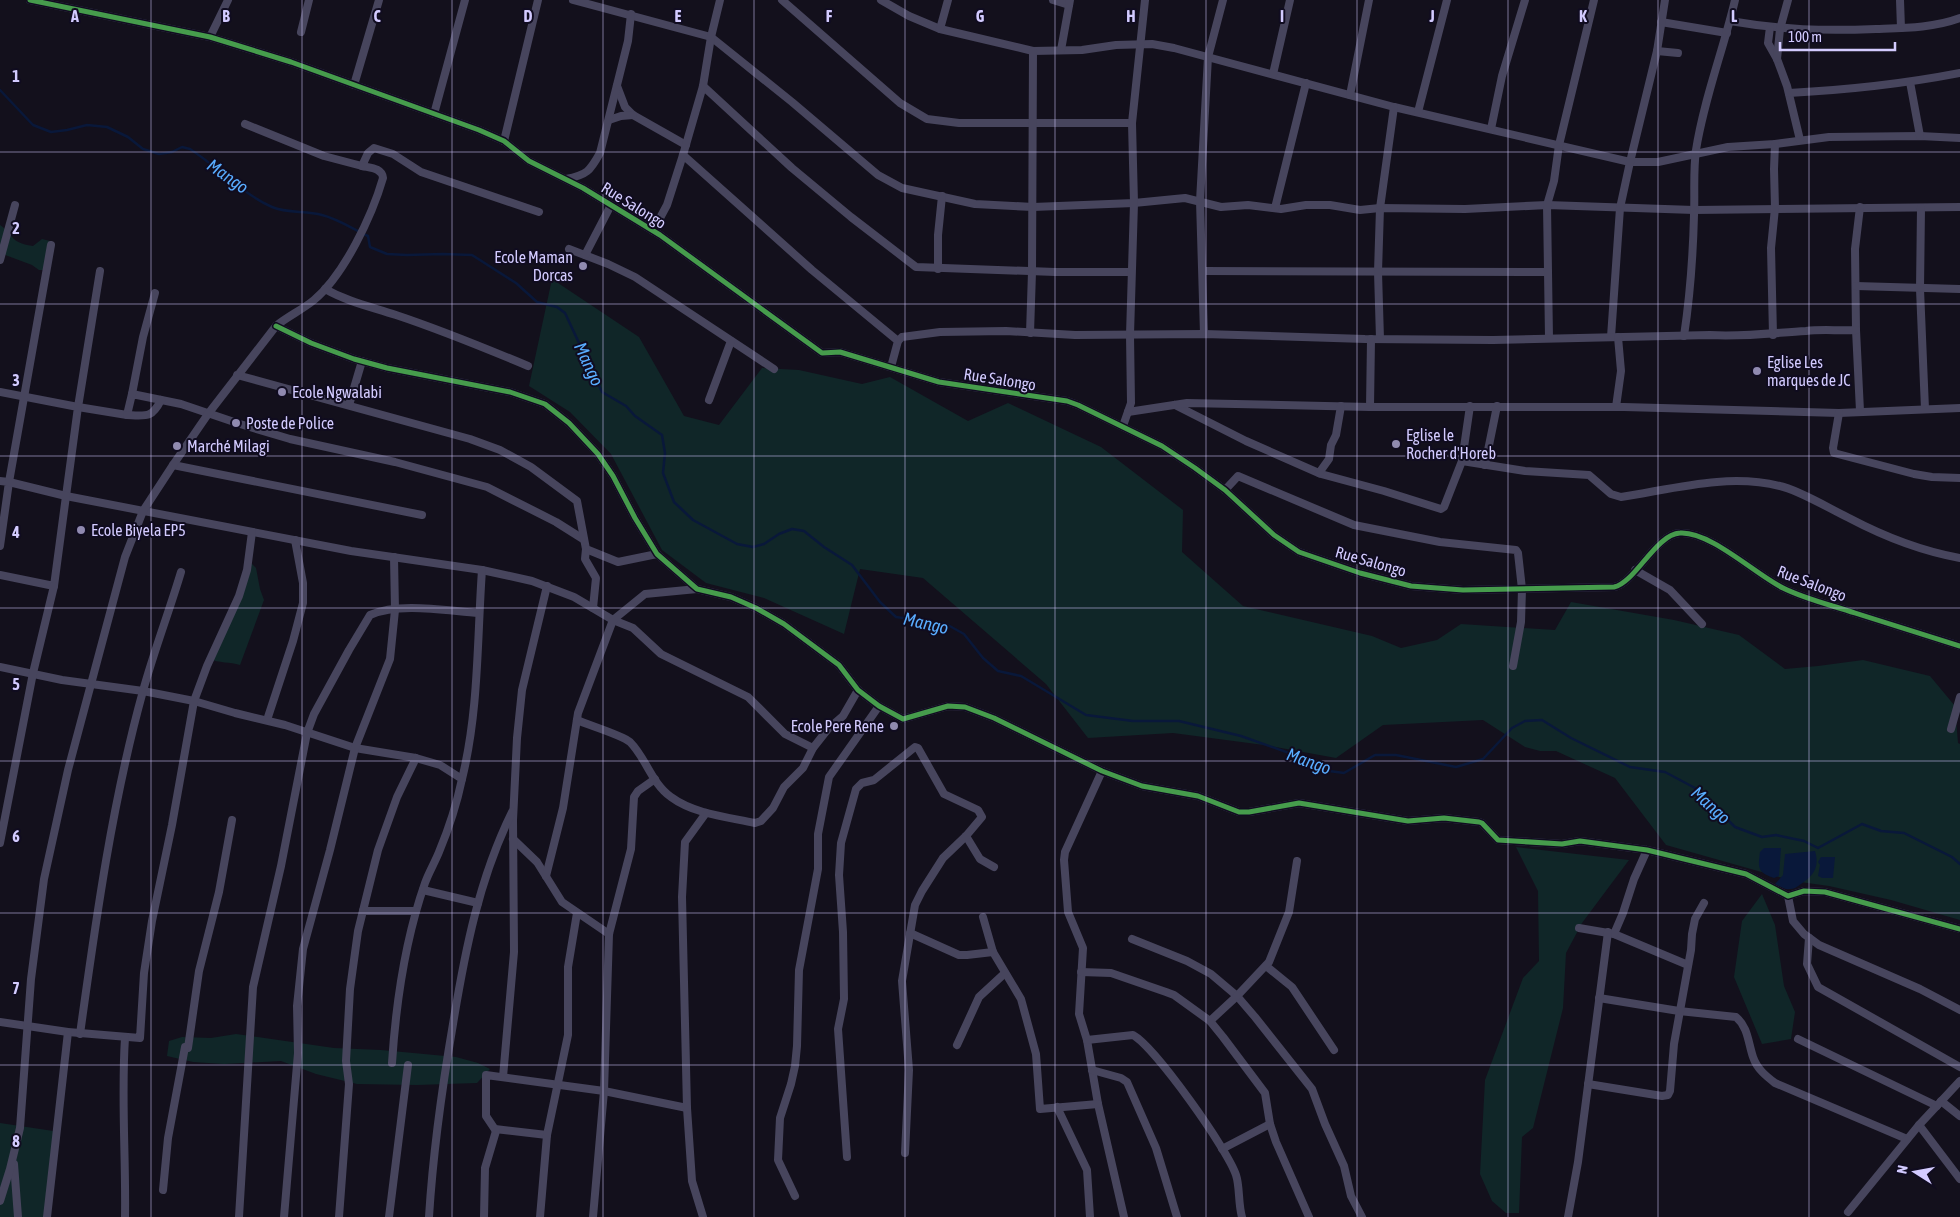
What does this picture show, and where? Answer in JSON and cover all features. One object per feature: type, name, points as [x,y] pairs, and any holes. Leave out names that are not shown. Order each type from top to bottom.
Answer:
[{"type":"street","name":"Rue Salongo","points":[[30,0],[210,37],[354,84],[456,121],[504,141],[529,161],[566,179],[654,231],[817,350],[828,354],[840,352],[939,382],[1067,401],[1162,446],[1225,490],[1274,535],[1299,552],[1351,570],[1411,586],[1463,590],[1619,586],[1626,582],[1634,570],[1669,536],[1679,533],[1699,536],[1712,542],[1756,572],[1784,588],[1814,600],[1960,646]]},
{"type":"street","points":[[210,37],[228,0]]},
{"type":"street","points":[[301,32],[310,0]]},
{"type":"street","points":[[354,84],[379,0]]},
{"type":"street","points":[[434,114],[465,0]]},
{"type":"street","points":[[504,141],[538,0]]},
{"type":"street","points":[[573,0],[711,37],[878,175],[902,188],[979,204],[1033,207],[1134,203],[1185,198],[1221,207],[1248,205],[1275,208],[1330,205],[1360,210],[1380,208],[1465,209],[1547,205],[1694,210],[1860,207],[1960,208]]},
{"type":"street","points":[[654,231],[667,205],[703,86],[711,37],[720,0]]},
{"type":"street","points":[[782,0],[913,112],[927,118],[944,122],[1031,124],[1132,123]]},
{"type":"street","points":[[881,0],[909,16],[940,29],[1033,51],[1082,50],[1116,45],[1152,44],[1174,48],[1394,107],[1630,162],[1658,162],[1728,147],[1853,136],[1960,138]]},
{"type":"street","points":[[940,29],[948,0]]},
{"type":"street","points":[[1053,0],[1070,3],[1061,50]]},
{"type":"street","points":[[1123,426],[1131,403],[1130,335],[1134,203],[1132,123],[1145,0]]},
{"type":"street","points":[[1204,334],[1200,201],[1208,57],[1223,0]]},
{"type":"street","points":[[1273,74],[1290,0]]},
{"type":"street","points":[[1350,95],[1369,0]]},
{"type":"street","points":[[1418,112],[1447,0]]},
{"type":"street","points":[[1491,129],[1502,76],[1525,0]]},
{"type":"street","points":[[1549,338],[1547,205],[1554,181],[1559,145],[1594,0]]},
{"type":"street","points":[[1616,406],[1621,371],[1615,337],[1620,208],[1657,51],[1665,0]]},
{"type":"street","points":[[1684,336],[1690,289],[1696,153],[1704,109],[1727,34],[1735,0]]},
{"type":"street","points":[[1777,59],[1780,29],[1788,0]]},
{"type":"street","points":[[1900,0],[1901,28]]},
{"type":"street","points":[[566,179],[586,174],[600,153],[628,41],[631,14]]},
{"type":"street","points":[[1730,21],[1780,29],[1835,32],[1901,28],[1945,23],[1960,18]]},
{"type":"street","points":[[1661,22],[1727,34]]},
{"type":"street","points":[[1770,27],[1768,43],[1777,59],[1789,93],[1800,140]]},
{"type":"street","points":[[1030,333],[1033,207],[1031,124],[1033,51]]},
{"type":"street","points":[[1657,51],[1678,53]]},
{"type":"street","points":[[1789,93],[1840,90],[1910,82],[1960,73]]},
{"type":"street","points":[[1910,82],[1920,136]]},
{"type":"street","points":[[1275,208],[1306,83]]},
{"type":"street","points":[[617,86],[625,107],[633,115],[686,145]]},
{"type":"street","points":[[703,86],[792,168],[910,265],[938,269],[1032,272],[1131,272]]},
{"type":"street","points":[[1380,339],[1378,272],[1380,208],[1394,107]]},
{"type":"street","points":[[608,120],[633,115]]},
{"type":"street","points":[[0,1201],[13,1154],[21,1112],[31,979],[44,879],[55,824],[125,557],[143,511],[208,414],[276,326],[314,300],[325,289],[358,242],[383,178],[380,171],[324,156],[245,124]]},
{"type":"street","points":[[1773,334],[1771,248],[1775,208],[1775,144]]},
{"type":"street","points":[[362,166],[368,152],[374,148],[393,154],[421,172],[539,212]]},
{"type":"street","points":[[683,155],[812,270],[898,341]]},
{"type":"street","points":[[938,269],[938,235],[942,196]]},
{"type":"street","points":[[0,260],[15,204]]},
{"type":"street","points":[[585,255],[611,205]]},
{"type":"street","points":[[1860,207],[1855,249],[1860,411]]},
{"type":"street","points":[[1921,208],[1920,289],[1924,409]]},
{"type":"street","points":[[0,546],[23,396],[50,245]]},
{"type":"street","points":[[568,249],[635,276],[774,369]]},
{"type":"street","points":[[0,843],[33,673],[54,586],[78,407],[100,271]]},
{"type":"street","points":[[1202,271],[1548,272]]},
{"type":"street","points":[[1856,286],[1960,290]]},
{"type":"street","points":[[325,289],[356,304],[396,315],[467,340],[528,366]]},
{"type":"street","points":[[127,415],[143,337],[155,293]]},
{"type":"street","points":[[276,326],[311,342],[362,361],[510,392],[545,404],[568,423],[598,454],[613,476],[657,554],[697,589]]},
{"type":"street","points":[[891,367],[898,341],[902,337],[940,332],[1130,335],[1204,334],[1371,339],[1493,340],[1710,335],[1737,337],[1808,330],[1856,330]]},
{"type":"street","points":[[1370,407],[1371,339]]},
{"type":"street","points":[[709,400],[731,341]]},
{"type":"street","points":[[349,405],[362,361]]},
{"type":"street","points":[[237,375],[470,439],[500,450],[531,467],[577,501],[586,549],[585,559],[595,573],[596,578],[593,608]]},
{"type":"street","points":[[0,392],[78,407],[127,415],[147,416],[153,413],[161,400]]},
{"type":"street","points":[[132,394],[161,400],[290,438],[395,462],[487,487],[556,522],[583,539]]},
{"type":"street","points":[[1128,412],[1187,404],[1370,407],[1616,406],[1839,413],[1960,408]]},
{"type":"street","points":[[1175,405],[1246,441],[1319,473],[1441,509],[1444,508],[1462,461],[1470,406]]},
{"type":"street","points":[[1319,473],[1329,459],[1331,444],[1336,436],[1341,406]]},
{"type":"street","points":[[1485,465],[1497,406]]},
{"type":"street","points":[[1839,413],[1833,448],[1834,453],[1914,474],[1960,478]]},
{"type":"street","points":[[1462,461],[1526,471],[1589,475],[1611,494],[1621,498],[1707,482],[1742,480],[1781,486],[1898,541],[1936,554],[1960,558]]},
{"type":"street","points":[[173,465],[422,515]]},
{"type":"street","points":[[1225,490],[1235,477],[1238,476],[1358,526],[1440,542],[1516,550],[1518,553],[1522,589],[1521,622],[1513,666]]},
{"type":"street","points":[[0,481],[66,496],[295,540],[507,574],[547,586],[574,598],[613,620],[633,628],[661,654],[748,696],[785,734],[813,748]]},
{"type":"street","points":[[0,1022],[80,1034],[140,1038],[144,973],[152,921],[172,825],[194,701],[207,666],[239,596],[247,570],[252,532]]},
{"type":"street","points":[[267,720],[294,641],[303,603],[303,583],[295,540]]},
{"type":"street","points":[[586,549],[618,562],[657,554]]},
{"type":"street","points":[[284,1217],[298,1054],[296,1006],[302,953],[355,748],[389,666],[396,610],[394,557]]},
{"type":"street","points":[[392,1063],[394,1027],[410,932],[423,890],[447,832],[470,747],[476,700],[482,570]]},
{"type":"street","points":[[1634,570],[1670,590],[1702,624]]},
{"type":"street","points":[[80,1034],[100,885],[128,753],[143,691],[181,572]]},
{"type":"street","points":[[0,576],[54,586]]},
{"type":"street","points":[[502,1077],[514,952],[513,839],[515,757],[522,690],[547,586]]},
{"type":"street","points":[[546,876],[563,808],[577,720],[613,620],[645,594],[697,589],[731,597],[756,608],[784,624],[839,665],[858,690],[879,706],[903,719],[948,706],[965,707],[994,718],[1102,772],[1142,786],[1198,796],[1239,812],[1250,812],[1303,803],[1408,821],[1444,818],[1479,822],[1498,840],[1562,844],[1580,841],[1647,850],[1746,874],[1788,896],[1804,892],[1825,892],[1960,929]]},
{"type":"street","points":[[239,1217],[253,987],[281,866],[307,732],[314,714],[366,620],[376,613],[420,609],[479,613]]},
{"type":"street","points":[[0,667],[62,680],[143,691],[194,701],[267,720],[355,748],[416,758],[440,765],[462,779]]},
{"type":"street","points":[[577,720],[628,741],[655,779],[672,798],[684,805],[706,813],[759,823],[773,808],[784,787],[803,768],[813,748],[830,727],[843,716],[858,690]]},
{"type":"street","points":[[1951,729],[1960,697]]},
{"type":"street","points":[[795,1196],[778,1160],[780,1118],[795,1066],[800,965],[818,869],[818,834],[829,777],[879,706]]},
{"type":"street","points":[[847,1158],[838,1029],[844,999],[843,932],[838,875],[841,843],[856,789],[862,783],[874,780],[915,747],[918,748],[944,794],[978,810],[982,815],[966,836],[943,858],[915,905],[902,984],[909,1070],[905,1153]]},
{"type":"street","points":[[339,1217],[349,1084],[346,1061],[350,989],[363,911],[378,850],[397,797],[416,758]]},
{"type":"street","points":[[1102,772],[1064,856],[1067,903],[1083,948],[1078,1008],[1124,1217]]},
{"type":"street","points":[[593,1217],[604,1091],[609,934],[630,849],[634,797],[638,791],[655,779]]},
{"type":"street","points":[[429,1217],[445,1071],[464,960],[478,903],[500,836],[514,810]]},
{"type":"street","points":[[703,1217],[692,1181],[687,1108],[682,896],[684,846],[686,839],[706,813]]},
{"type":"street","points":[[163,1190],[168,1138],[187,1047],[199,971],[219,892],[232,820]]},
{"type":"street","points":[[966,836],[980,860],[994,867]]},
{"type":"street","points":[[513,839],[535,859],[562,902],[609,934]]},
{"type":"street","points":[[1568,1217],[1599,998],[1611,933],[1647,850]]},
{"type":"street","points":[[1210,1021],[1266,966],[1289,912],[1297,861]]},
{"type":"street","points":[[423,890],[478,903]]},
{"type":"street","points":[[1788,896],[1794,921],[1809,938],[1819,945],[1920,989],[1960,1010]]},
{"type":"street","points":[[1588,1084],[1662,1096],[1668,1095],[1670,1092],[1678,1011],[1695,919],[1704,903]]},
{"type":"street","points":[[363,911],[416,911]]},
{"type":"street","points":[[540,1217],[547,1135],[568,1035],[568,967],[577,912]]},
{"type":"street","points":[[983,917],[993,952],[1021,998],[1035,1050],[1039,1106],[1043,1109],[1098,1104]]},
{"type":"street","points":[[1579,928],[1611,933],[1688,965]]},
{"type":"street","points":[[910,933],[967,956],[993,952]]},
{"type":"street","points":[[1809,938],[1807,964],[1818,987],[1960,1067]]},
{"type":"street","points":[[1132,940],[1187,961],[1211,974],[1237,996],[1312,1090],[1324,1124],[1344,1166],[1351,1196],[1362,1217]]},
{"type":"street","points":[[1266,966],[1292,987],[1334,1050]]},
{"type":"street","points":[[1081,972],[1111,973],[1171,994],[1210,1021],[1265,1094],[1270,1124],[1276,1142],[1309,1217]]},
{"type":"street","points":[[957,1045],[979,997],[1005,973]]},
{"type":"street","points":[[1599,998],[1678,1011],[1736,1017],[1746,1032],[1753,1058],[1759,1069],[1776,1083],[1907,1139]]},
{"type":"street","points":[[47,1217],[68,1032]]},
{"type":"street","points":[[1086,1040],[1127,1034],[1133,1035],[1139,1038],[1160,1060],[1222,1149],[1236,1175],[1238,1204],[1242,1217]]},
{"type":"street","points":[[125,1038],[123,1082],[126,1156],[125,1217]]},
{"type":"street","points":[[1798,1039],[1939,1103],[1960,1116]]},
{"type":"street","points":[[389,1217],[408,1065]]},
{"type":"street","points":[[1092,1070],[1121,1078],[1127,1082],[1156,1148],[1178,1217]]},
{"type":"street","points":[[484,1217],[486,1168],[496,1131],[486,1116],[486,1075],[604,1091],[687,1108]]},
{"type":"street","points":[[1848,1212],[1907,1139],[1960,1081]]},
{"type":"street","points":[[1057,1107],[1087,1170],[1090,1217]]},
{"type":"street","points":[[1222,1149],[1270,1124]]},
{"type":"street","points":[[1919,1125],[1960,1179]]},
{"type":"street","points":[[495,1128],[547,1135]]},
{"type":"street","points":[[13,1154],[18,1217]]},
{"type":"green space","points":[[0,225],[20,243],[33,246],[42,239],[50,241],[54,248],[44,270],[39,270],[32,265],[0,253]]},
{"type":"green space","points":[[552,279],[639,337],[684,416],[719,425],[762,368],[799,370],[862,384],[890,377],[968,421],[1008,403],[1101,447],[1183,510],[1182,552],[1243,606],[1372,636],[1401,648],[1437,640],[1461,624],[1555,630],[1571,602],[1674,620],[1739,635],[1785,669],[1863,660],[1930,676],[1955,706],[1958,743],[1960,744],[1960,920],[1891,900],[1829,886],[1793,881],[1666,845],[1615,778],[1556,751],[1540,751],[1525,747],[1483,720],[1383,725],[1336,758],[1264,745],[1173,733],[1088,738],[1046,684],[923,578],[860,569],[844,634],[764,598],[706,583],[662,550],[611,454],[570,412],[529,386]]},
{"type":"green space","points":[[248,560],[256,568],[264,600],[240,665],[209,659],[234,600]]},
{"type":"green space","points":[[1516,847],[1629,860],[1582,923],[1566,953],[1563,1008],[1533,1128],[1522,1137],[1519,1213],[1506,1213],[1492,1201],[1480,1174],[1485,1080],[1523,978],[1539,961],[1538,891]]},
{"type":"green space","points":[[1762,894],[1775,925],[1784,986],[1795,1012],[1791,1039],[1762,1044],[1734,977],[1742,921]]},
{"type":"green space","points":[[236,1034],[334,1048],[456,1057],[478,1063],[490,1069],[477,1083],[357,1084],[316,1074],[281,1061],[224,1064],[193,1062],[167,1056],[169,1041],[182,1037],[211,1038]]},
{"type":"green space","points":[[0,1123],[60,1132],[49,1217],[0,1217]]},
{"type":"water","points":[[1764,848],[1781,848],[1779,876],[1774,878],[1764,874],[1760,869],[1760,852]]},
{"type":"water","points":[[1815,851],[1816,867],[1812,875],[1805,881],[1791,889],[1775,884],[1783,875],[1785,854]]},
{"type":"water","points":[[1821,857],[1835,857],[1833,878],[1818,876],[1820,865],[1818,862]]},
{"type":"waterway","name":"Mango","points":[[0,90],[33,125],[51,132],[87,125],[107,127],[128,137],[143,149],[159,154],[172,152],[182,147],[190,149],[250,195],[272,207],[334,219],[368,236],[370,247],[387,254],[472,255],[516,283],[537,302],[557,307],[565,313],[602,392],[626,406],[635,416],[662,435],[665,453],[663,473],[674,502],[693,520],[737,544],[753,547],[764,544],[779,534],[792,529],[804,531],[852,565],[880,602],[896,617],[946,624],[964,634],[983,658],[998,671],[1021,676],[1086,715],[1133,721],[1179,721],[1241,736],[1303,758],[1322,770],[1344,773],[1375,755],[1396,755],[1456,767],[1483,759],[1512,728],[1525,721],[1542,720],[1571,738],[1630,767],[1665,772],[1695,788],[1735,827],[1762,837],[1776,835],[1804,841],[1818,848],[1862,824],[1881,831],[1904,833],[1952,857],[1960,864]]},
{"type":"cycle path","points":[[30,0],[210,37],[291,62],[479,130],[504,141],[529,161],[583,188],[660,235],[822,353],[840,352],[939,382],[1067,401],[1078,405],[1162,446],[1225,490],[1274,535],[1299,552],[1360,573],[1411,586],[1463,590],[1614,587],[1622,584],[1630,577],[1654,549],[1671,535],[1680,533],[1692,534],[1732,554],[1772,582],[1791,592],[1960,646]]},
{"type":"cycle path","points":[[276,326],[311,343],[354,359],[387,368],[510,392],[545,404],[569,423],[598,454],[613,476],[657,554],[697,589],[731,597],[756,608],[784,624],[839,665],[858,690],[879,706],[903,719],[948,706],[965,707],[994,718],[1102,771],[1142,786],[1198,796],[1239,812],[1299,803],[1408,821],[1444,818],[1479,822],[1498,840],[1562,844],[1580,841],[1647,850],[1746,874],[1788,896],[1804,891],[1825,892],[1960,929]]},
{"type":"place","name":"Ecole Maman Dorcas","points":[[583,266]]},
{"type":"place","name":"Eglise Les marques de JC","points":[[1757,371]]},
{"type":"place","name":"Ecole Ngwalabi","points":[[282,392]]},
{"type":"place","name":"Poste de Police","points":[[236,423]]},
{"type":"place","name":"Eglise le Rocher d'Horeb","points":[[1396,444]]},
{"type":"place","name":"Marché Milagi","points":[[177,446]]},
{"type":"place","name":"Ecole Biyela EP5","points":[[81,530]]},
{"type":"place","name":"Ecole Pere Rene","points":[[894,726]]}]
